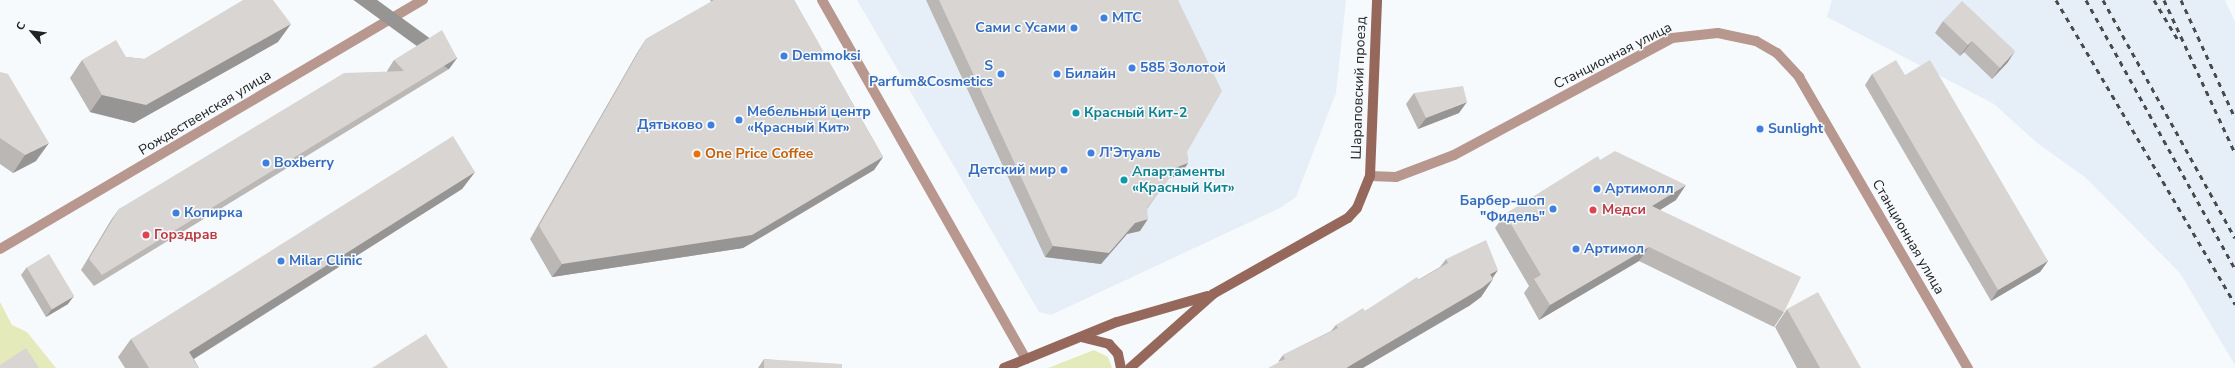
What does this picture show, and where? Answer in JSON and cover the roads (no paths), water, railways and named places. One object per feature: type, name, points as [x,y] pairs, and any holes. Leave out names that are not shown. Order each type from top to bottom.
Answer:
[{"type":"main road","name":"Шараповский проезд","points":[[1213,294],[1348,218],[1364,196],[1370,176],[1377,0]]},
{"type":"main road","points":[[1004,368],[1076,337],[1144,313],[1213,294]]},
{"type":"main road","points":[[1130,368],[1213,294]]},
{"type":"main road","points":[[1076,337],[1086,336],[1109,344],[1118,354],[1121,368]]},
{"type":"street","name":"Рождественская улица","points":[[0,249],[423,0]]},
{"type":"street","points":[[822,0],[1026,359]]},
{"type":"street","name":"Станционная улица","points":[[1370,176],[1387,178],[1410,174],[1454,155],[1672,38],[1718,33],[1756,41],[1777,53],[1800,77],[1968,368]]},
{"type":"railway","points":[[2056,0],[2235,304]]},
{"type":"railway","points":[[2086,0],[2235,269]]},
{"type":"railway","points":[[2103,0],[2235,238]]},
{"type":"railway","points":[[2154,0],[2178,40]]},
{"type":"railway","points":[[2164,0],[2235,153]]},
{"type":"railway","points":[[2181,0],[2235,118]]},
{"type":"place","name":"МТС","points":[[1104,18]]},
{"type":"place","name":"Сами с Усами","points":[[1074,28]]},
{"type":"place","name":"Demmoksi","points":[[784,56]]},
{"type":"place","name":"585 Золотой","points":[[1132,68]]},
{"type":"place","name":"S Parfum&Cosmetics","points":[[1001,74]]},
{"type":"place","name":"Билайн","points":[[1057,74]]},
{"type":"place","name":"Красный Кит-2","points":[[1076,113]]},
{"type":"place","name":"Мебельный центр «Красный Кит»","points":[[739,120]]},
{"type":"place","name":"Дятьково","points":[[711,125]]},
{"type":"place","name":"Sunlight","points":[[1760,129]]},
{"type":"place","name":"Л'Этуаль","points":[[1091,153]]},
{"type":"place","name":"One Price Coffee","points":[[697,154]]},
{"type":"place","name":"Boxberry","points":[[266,163]]},
{"type":"place","name":"Детский мир","points":[[1064,170]]},
{"type":"place","name":"Апартаменты «Красный Кит»","points":[[1124,180]]},
{"type":"place","name":"Артимолл","points":[[1597,189]]},
{"type":"place","name":"Барбер-шоп \"Фидель\"","points":[[1553,209]]},
{"type":"place","name":"Медси","points":[[1593,210]]},
{"type":"place","name":"Копирка","points":[[176,213]]},
{"type":"place","name":"Горздрав","points":[[146,235]]},
{"type":"place","name":"Артимол","points":[[1576,249]]},
{"type":"place","name":"Milar Clinic","points":[[281,261]]}]
